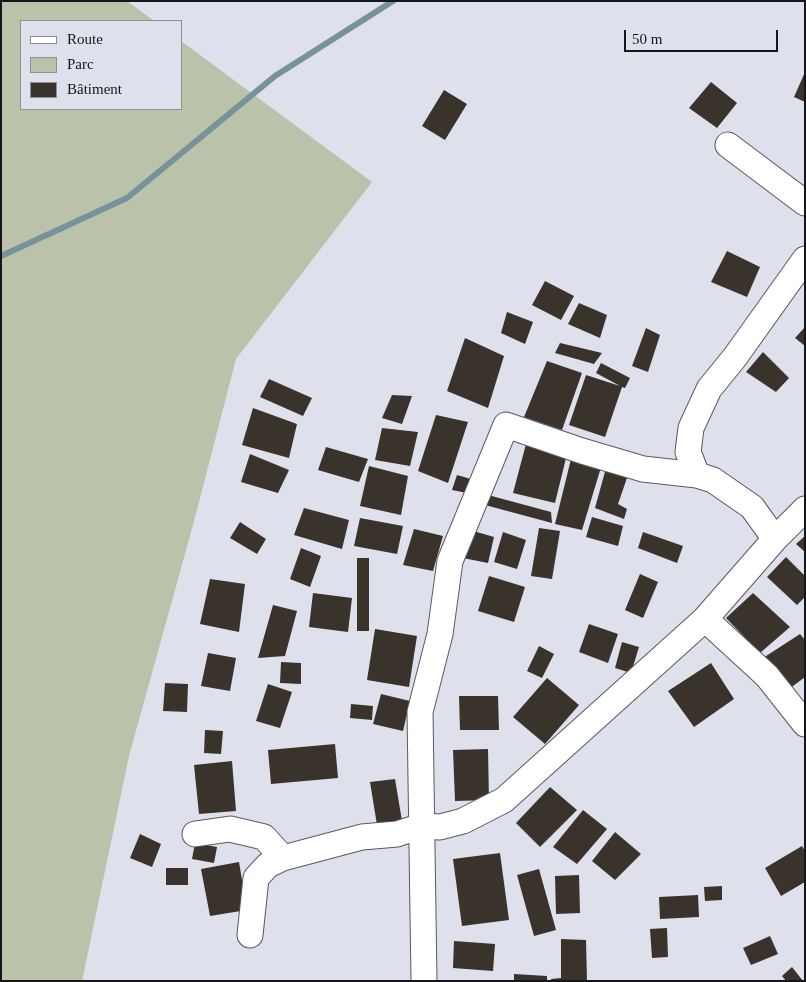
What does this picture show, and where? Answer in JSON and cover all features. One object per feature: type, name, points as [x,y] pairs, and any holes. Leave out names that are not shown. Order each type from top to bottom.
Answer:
[{"type":"street","points":[[728,145],[805,204]]},
{"type":"street","points":[[697,475],[688,452],[690,428],[709,389],[735,357],[805,258]]},
{"type":"street","points":[[424,981],[420,712],[440,634],[450,561],[506,425],[582,451],[643,469],[697,475],[713,480],[752,507],[775,539]]},
{"type":"street","points":[[250,935],[256,878],[268,865],[283,858],[362,837],[397,834],[421,826],[440,827],[463,821],[504,800],[705,619],[775,539],[805,509]]},
{"type":"street","points":[[705,619],[767,676],[805,724]]},
{"type":"street","points":[[195,834],[230,829],[264,836],[283,858]]},
{"type":"green space","points":[[1,1],[127,1],[153,20],[20,20],[20,110],[182,110],[182,42],[372,182],[236,359],[193,525],[129,756],[82,981],[1,981]]},
{"type":"building","points":[[805,72],[805,102],[794,97]]},
{"type":"building","points":[[711,82],[737,103],[717,128],[689,108]]},
{"type":"building","points":[[444,90],[467,104],[445,140],[422,126]]},
{"type":"building","points":[[727,251],[760,267],[747,297],[711,282]]},
{"type":"building","points":[[545,281],[574,296],[561,320],[532,305]]},
{"type":"building","points":[[579,303],[607,315],[600,338],[568,324]]},
{"type":"building","points":[[507,312],[533,322],[525,344],[501,333]]},
{"type":"building","points":[[805,327],[805,346],[795,338]]},
{"type":"building","points":[[646,328],[660,335],[648,372],[632,366]]},
{"type":"building","points":[[465,338],[504,356],[488,408],[447,391]]},
{"type":"building","points":[[560,343],[602,353],[594,364],[555,353]]},
{"type":"building","points":[[763,352],[789,378],[776,392],[746,372]]},
{"type":"building","points":[[547,361],[582,373],[562,430],[524,417]]},
{"type":"building","points":[[601,363],[630,378],[625,388],[622,387],[605,437],[569,425],[586,375],[620,386],[596,373]]},
{"type":"building","points":[[269,379],[312,398],[303,416],[260,397]]},
{"type":"building","points":[[392,395],[412,396],[402,424],[382,418]]},
{"type":"building","points":[[253,408],[297,424],[289,458],[242,445]]},
{"type":"building","points":[[436,415],[468,422],[448,483],[418,471]]},
{"type":"building","points":[[382,428],[418,432],[410,466],[375,460]]},
{"type":"building","points":[[526,444],[567,454],[555,503],[513,493]]},
{"type":"building","points":[[326,447],[368,459],[359,482],[318,470]]},
{"type":"building","points":[[250,454],[289,470],[278,493],[241,482]]},
{"type":"building","points":[[572,455],[602,464],[582,530],[555,524]]},
{"type":"building","points":[[369,466],[408,476],[401,515],[360,506]]},
{"type":"building","points":[[606,468],[628,475],[618,504],[627,509],[624,519],[595,508]]},
{"type":"building","points":[[457,475],[471,479],[467,493],[452,490]]},
{"type":"building","points":[[488,495],[551,512],[552,523],[485,505]]},
{"type":"building","points":[[304,508],[349,520],[342,549],[294,535]]},
{"type":"building","points":[[592,517],[623,526],[618,546],[586,537]]},
{"type":"building","points":[[360,518],[403,526],[397,554],[354,546]]},
{"type":"building","points":[[240,522],[266,539],[257,554],[230,538]]},
{"type":"building","points":[[539,528],[560,531],[552,579],[531,576]]},
{"type":"building","points":[[414,529],[443,536],[433,571],[403,565]]},
{"type":"building","points":[[470,530],[494,537],[488,563],[463,558]]},
{"type":"building","points":[[503,532],[526,540],[517,569],[494,562]]},
{"type":"building","points":[[643,532],[683,546],[677,563],[638,548]]},
{"type":"building","points":[[805,536],[805,552],[796,544]]},
{"type":"building","points":[[301,548],[321,556],[310,587],[290,579]]},
{"type":"building","points":[[786,557],[805,576],[805,597],[797,605],[767,577]]},
{"type":"building","points":[[357,558],[369,558],[369,631],[357,631]]},
{"type":"building","points":[[640,574],[658,582],[643,618],[625,610]]},
{"type":"building","points":[[489,576],[525,587],[514,622],[478,611]]},
{"type":"building","points":[[210,579],[245,584],[239,632],[200,624]]},
{"type":"building","points":[[313,593],[352,598],[348,632],[309,627]]},
{"type":"building","points":[[753,593],[790,627],[760,653],[726,618]]},
{"type":"building","points":[[273,605],[297,611],[285,656],[258,658]]},
{"type":"building","points":[[589,624],[618,634],[608,663],[579,652]]},
{"type":"building","points":[[375,629],[417,636],[409,687],[367,680]]},
{"type":"building","points":[[800,634],[805,640],[805,677],[789,689],[763,658]]},
{"type":"building","points":[[622,642],[639,647],[631,673],[615,668]]},
{"type":"building","points":[[539,646],[554,654],[542,678],[527,671]]},
{"type":"building","points":[[208,653],[236,658],[230,691],[201,686]]},
{"type":"building","points":[[281,662],[301,663],[301,684],[280,683]]},
{"type":"building","points":[[711,663],[734,699],[694,727],[668,691]]},
{"type":"building","points":[[547,678],[579,705],[545,744],[513,717]]},
{"type":"building","points":[[165,683],[188,684],[187,712],[163,711]]},
{"type":"building","points":[[268,684],[292,692],[280,728],[256,721]]},
{"type":"building","points":[[381,694],[410,701],[403,731],[373,724]]},
{"type":"building","points":[[459,696],[498,696],[499,730],[460,730]]},
{"type":"building","points":[[351,704],[373,706],[372,720],[350,718]]},
{"type":"building","points":[[205,730],[223,731],[221,754],[204,753]]},
{"type":"building","points":[[335,744],[338,778],[271,784],[268,750]]},
{"type":"building","points":[[488,749],[489,800],[455,801],[453,750]]},
{"type":"building","points":[[232,761],[236,811],[199,814],[194,765]]},
{"type":"building","points":[[395,779],[402,821],[377,825],[370,782]]},
{"type":"building","points":[[550,787],[577,810],[540,847],[516,823]]},
{"type":"building","points":[[583,810],[607,829],[577,864],[553,847]]},
{"type":"building","points":[[615,832],[641,854],[615,880],[592,861]]},
{"type":"building","points":[[140,834],[161,844],[152,867],[130,858]]},
{"type":"building","points":[[195,843],[217,847],[214,863],[192,859]]},
{"type":"building","points":[[802,846],[805,851],[805,882],[781,896],[765,868]]},
{"type":"building","points":[[500,853],[509,920],[462,926],[453,859]]},
{"type":"building","points":[[239,862],[247,910],[210,916],[201,869]]},
{"type":"building","points":[[166,868],[188,868],[188,885],[166,885]]},
{"type":"building","points":[[539,869],[556,930],[534,936],[517,875]]},
{"type":"building","points":[[579,875],[580,913],[556,914],[555,876]]},
{"type":"building","points":[[722,886],[722,900],[705,901],[704,887]]},
{"type":"building","points":[[698,895],[699,917],[660,919],[659,897]]},
{"type":"building","points":[[667,928],[668,957],[652,958],[650,929]]},
{"type":"building","points":[[770,936],[778,954],[751,965],[743,948]]},
{"type":"building","points":[[561,939],[586,940],[587,981],[551,981],[551,979],[561,978]]},
{"type":"building","points":[[454,941],[495,944],[493,971],[453,968]]},
{"type":"building","points":[[792,967],[803,981],[786,981],[782,976]]},
{"type":"building","points":[[514,974],[547,976],[547,981],[514,981]]},
{"type":"waterway","points":[[1,256],[127,198],[275,76],[393,1]]}]
